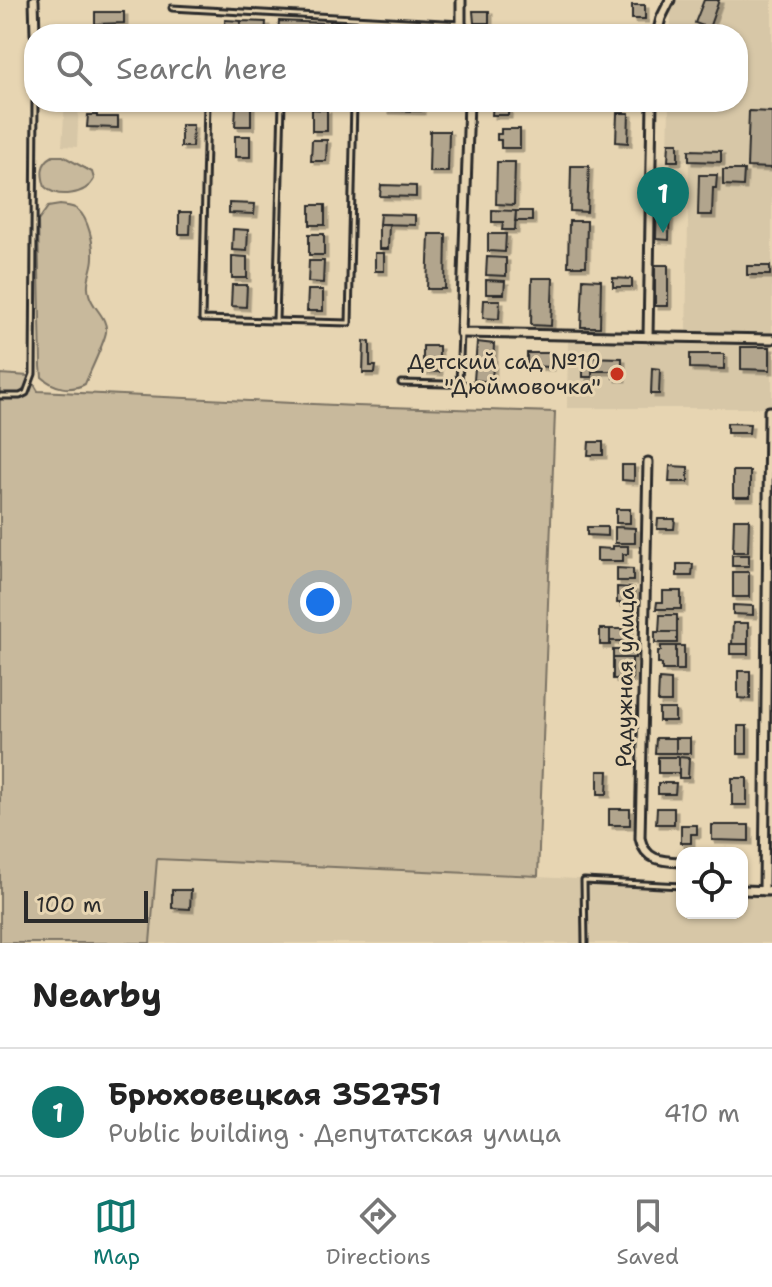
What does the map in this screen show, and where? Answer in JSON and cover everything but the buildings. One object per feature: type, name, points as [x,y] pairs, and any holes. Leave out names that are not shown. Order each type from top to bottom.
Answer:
[{"type":"street","points":[[34,0],[35,24]]},
{"type":"street","points":[[461,0],[461,24]]},
{"type":"street","points":[[660,24],[670,0]]},
{"type":"street","points":[[469,112],[461,333],[772,339]]},
{"type":"street","points":[[648,337],[652,112]]},
{"type":"street","points":[[748,890],[768,891],[769,411],[772,411]]},
{"type":"street","name":"Радужная улица","points":[[648,462],[640,838],[644,851],[653,859],[676,861]]},
{"type":"lane","points":[[172,8],[461,24]]},
{"type":"lane","points":[[0,396],[26,393],[33,374],[35,112]]},
{"type":"lane","points":[[207,112],[202,319],[349,323],[354,112]]},
{"type":"lane","points":[[276,321],[282,112]]},
{"type":"lane","points":[[459,384],[461,333]]},
{"type":"lane","points":[[401,383],[490,385]]},
{"type":"lane","points":[[585,943],[584,881],[676,886]]},
{"type":"shaded area","points":[[677,0],[772,0],[772,408],[567,408],[568,340],[686,341],[689,161],[668,161],[669,112],[748,112],[748,24],[671,24],[671,11]]},
{"type":"shaded area","points":[[64,112],[79,112],[77,147],[62,146]]},
{"type":"shaded area","points":[[53,156],[63,156],[92,172],[94,179],[85,189],[71,194],[51,191],[45,187],[43,169]]},
{"type":"shaded area","points":[[60,205],[76,209],[87,225],[93,252],[88,289],[106,327],[103,343],[85,384],[68,388],[52,384],[42,377],[41,366],[38,221],[48,207]]},
{"type":"shaded area","points":[[0,374],[29,376],[38,391],[555,412],[538,876],[157,859],[150,943],[0,943]]},
{"type":"shaded area","points":[[156,859],[676,884],[676,919],[748,919],[748,894],[772,896],[772,943],[150,943]]},
{"type":"place","name":"Брюховецкая 352751","points":[[663,233]]},
{"type":"place","name":"Детский сад №10 \"Дюймовочка\"","points":[[617,374]]}]
